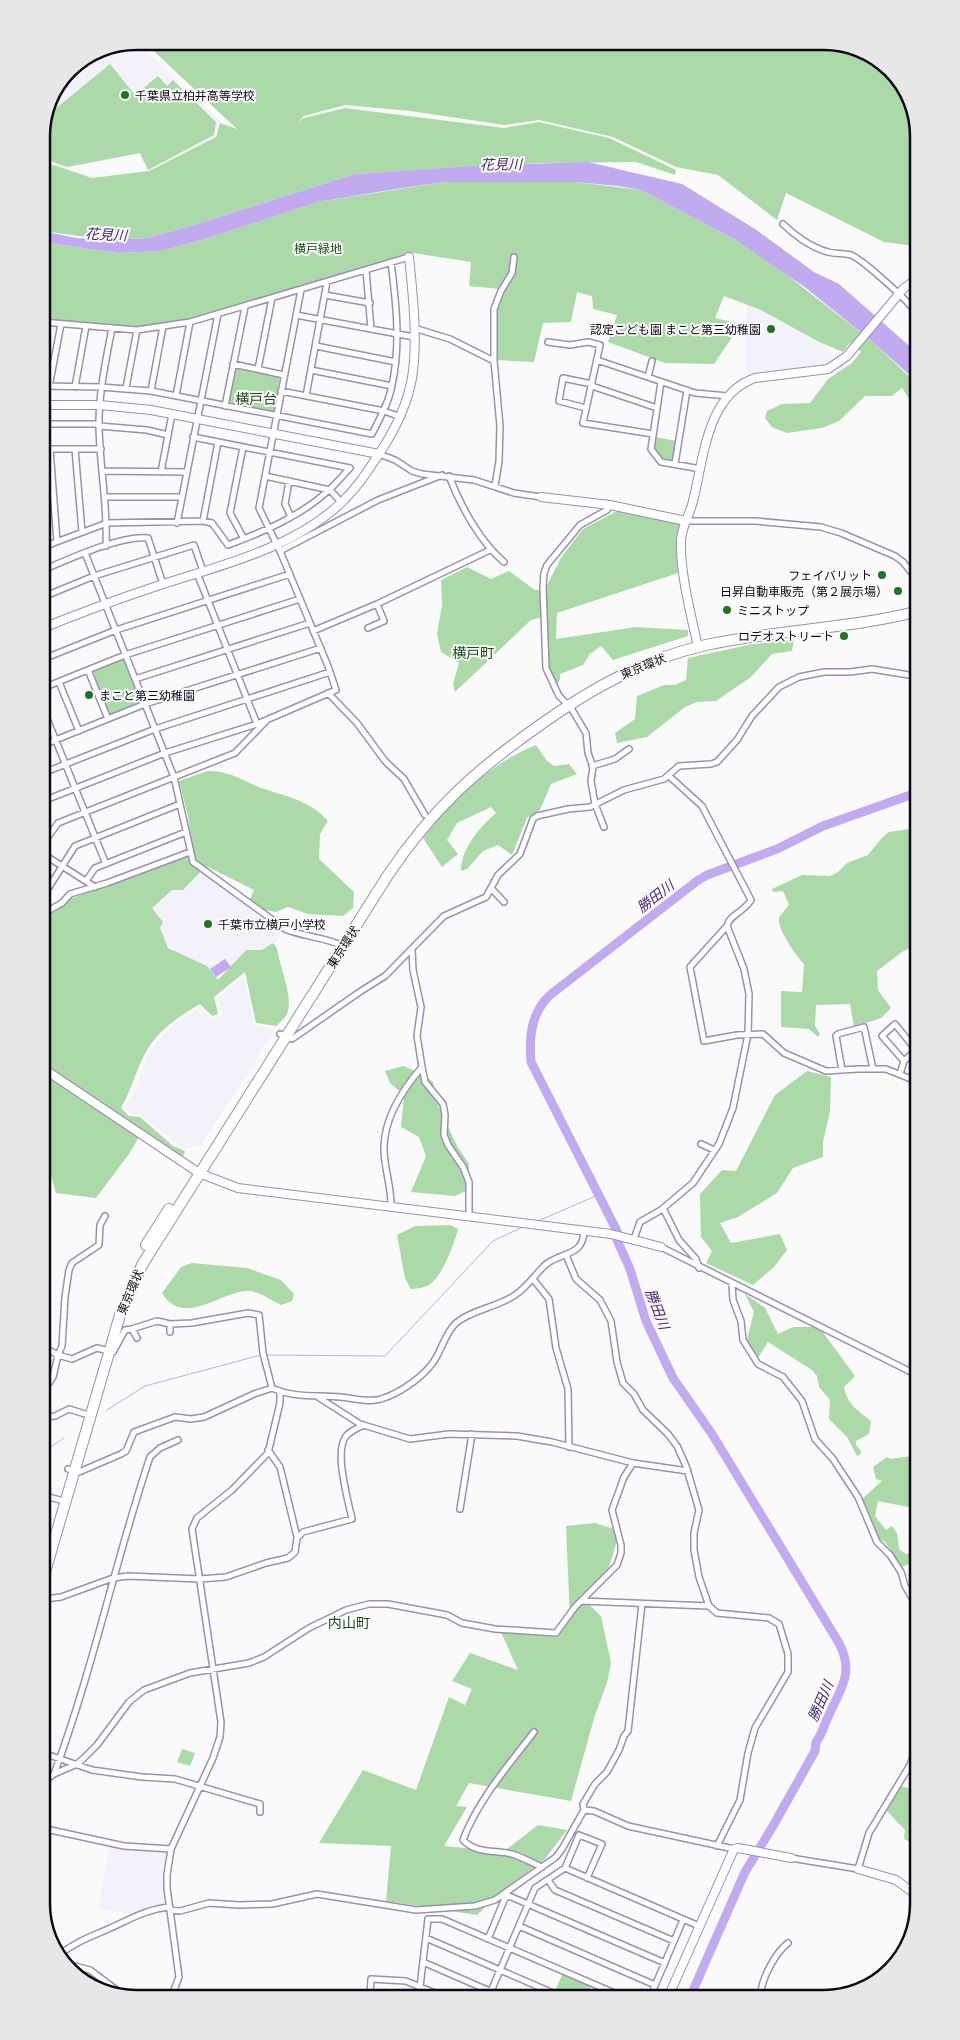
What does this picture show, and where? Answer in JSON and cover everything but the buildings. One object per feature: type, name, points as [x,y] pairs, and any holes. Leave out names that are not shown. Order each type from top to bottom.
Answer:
[{"type":"highway","name":"東京環状","points":[[50,1533],[72,1470],[84,1414],[106,1350],[128,1294],[142,1265],[196,1171],[340,945],[400,845],[450,788],[482,760],[565,704],[636,667],[697,644],[910,607]]},
{"type":"highway","name":"東京環状","points":[[697,644],[858,623],[910,613]]},
{"type":"highway","name":"東京環状","points":[[340,945],[405,850],[434,813],[500,753],[565,704]]},
{"type":"highway","name":"東京環状","points":[[50,1553],[106,1350]]},
{"type":"street","points":[[783,224],[811,244],[828,252],[852,255],[880,276],[896,298],[910,304]]},
{"type":"street","points":[[50,323],[137,330],[190,322],[408,257],[414,337],[412,377],[401,417],[367,474],[342,503],[278,548]]},
{"type":"street","points":[[495,486],[499,461],[500,412],[494,361],[494,310],[501,291],[512,273],[514,257]]},
{"type":"street","points":[[50,387],[101,387],[151,391],[372,434],[384,411],[392,386],[396,362],[391,262]]},
{"type":"street","points":[[366,270],[371,329]]},
{"type":"street","points":[[306,396],[327,282]]},
{"type":"street","points":[[697,644],[682,557],[681,539],[693,504],[712,423],[728,396],[737,387],[755,378],[828,369],[838,364],[847,356],[904,288],[910,284]]},
{"type":"street","points":[[50,798],[165,753],[257,724],[271,716],[336,690],[321,648],[290,574],[258,508],[301,290]]},
{"type":"street","points":[[325,294],[370,304]]},
{"type":"street","points":[[258,369],[272,298]]},
{"type":"street","points":[[225,406],[244,307]]},
{"type":"street","points":[[177,523],[218,314]]},
{"type":"street","points":[[296,315],[414,337]]},
{"type":"street","points":[[176,396],[190,322]]},
{"type":"street","points":[[50,382],[61,324]]},
{"type":"street","points":[[75,387],[86,326]]},
{"type":"street","points":[[151,391],[163,326]]},
{"type":"street","points":[[106,546],[107,523],[99,425],[101,387],[112,328]]},
{"type":"street","points":[[414,328],[450,339],[494,361]]},
{"type":"street","points":[[126,388],[137,330]]},
{"type":"street","points":[[548,342],[570,345],[588,342],[600,345],[583,423],[653,434]]},
{"type":"street","points":[[316,346],[396,362]]},
{"type":"street","points":[[597,360],[695,393],[728,396]]},
{"type":"street","points":[[648,377],[652,361]]},
{"type":"street","points":[[233,364],[284,375]]},
{"type":"street","points":[[311,370],[392,386]]},
{"type":"street","points":[[586,408],[559,401],[563,378],[592,385],[657,408]]},
{"type":"street","points":[[661,382],[651,449],[661,462],[701,469]]},
{"type":"street","points":[[675,464],[687,390]]},
{"type":"street","points":[[281,391],[384,411],[401,417]]},
{"type":"street","points":[[50,405],[124,406],[172,414],[379,454],[422,474],[474,480],[514,494],[610,504],[686,521],[755,521],[821,526],[895,556],[910,571]]},
{"type":"street","points":[[161,472],[172,414]]},
{"type":"street","points":[[50,424],[99,425],[139,429],[168,435]]},
{"type":"street","points":[[50,544],[107,523],[203,521],[212,523],[228,545],[291,517],[330,490],[350,468],[193,437]]},
{"type":"street","points":[[203,521],[218,442]]},
{"type":"street","points":[[243,447],[230,513],[244,539]]},
{"type":"street","points":[[57,541],[50,449],[101,449]]},
{"type":"street","points":[[75,449],[82,532]]},
{"type":"street","points":[[102,471],[187,472]]},
{"type":"street","points":[[50,625],[105,603],[278,548],[378,500],[442,475]]},
{"type":"street","points":[[265,476],[330,490],[342,503]]},
{"type":"street","points":[[449,476],[454,490],[490,550],[504,562]]},
{"type":"street","points":[[289,481],[285,504],[291,517]]},
{"type":"street","points":[[104,497],[182,497]]},
{"type":"street","points":[[604,827],[595,804],[591,781],[592,766],[588,753],[586,733],[553,687],[546,668],[543,587],[545,569],[580,525],[607,510],[610,504]]},
{"type":"street","points":[[50,567],[106,546],[138,537],[148,538],[163,584]]},
{"type":"street","points":[[50,594],[94,576],[194,544],[208,600],[257,724]]},
{"type":"street","points":[[313,631],[377,604],[490,550]]},
{"type":"street","points":[[85,553],[174,777],[193,862],[285,929],[298,935],[340,945]]},
{"type":"street","points":[[50,656],[116,630],[290,574]]},
{"type":"street","points":[[50,685],[126,655],[300,599]]},
{"type":"street","points":[[368,628],[384,621],[377,604]]},
{"type":"street","points":[[135,679],[310,624]]},
{"type":"street","points":[[50,742],[145,704],[321,648]]},
{"type":"street","points":[[283,1035],[292,1039],[360,991],[386,976],[444,916],[486,897],[498,874],[520,854],[533,819],[537,816],[561,810],[585,808],[624,790],[669,776],[679,766],[712,764],[723,758],[752,716],[779,687],[799,677],[824,672],[856,672],[872,669],[910,675]]},
{"type":"street","points":[[88,670],[108,719]]},
{"type":"street","points":[[50,770],[155,729],[330,672]]},
{"type":"street","points":[[59,682],[79,731]]},
{"type":"street","points":[[328,694],[357,723],[385,761],[404,779],[425,815]]},
{"type":"street","points":[[50,834],[58,823],[235,753],[271,716]]},
{"type":"street","points":[[50,728],[106,864]]},
{"type":"street","points":[[592,766],[615,759],[629,749]]},
{"type":"street","points":[[669,776],[702,806],[751,900],[746,908],[732,917],[728,926],[690,967],[704,1041],[748,1034],[763,1034],[784,1053],[826,1072],[873,1069],[886,1070],[910,1078]]},
{"type":"street","points":[[50,885],[75,846],[180,804]]},
{"type":"street","points":[[86,881],[95,868],[186,832]]},
{"type":"street","points":[[50,910],[62,903],[70,894],[95,887],[190,852]]},
{"type":"street","points":[[50,858],[95,887]]},
{"type":"street","points":[[492,888],[504,902]]},
{"type":"street","points":[[632,1239],[640,1222],[663,1208],[693,1183],[719,1144],[733,1108],[748,1034],[748,981],[728,926]]},
{"type":"street","points":[[412,949],[413,970],[421,1007],[417,1036],[425,1082],[443,1104],[445,1115],[444,1135],[448,1145],[463,1167],[469,1182],[469,1217]]},
{"type":"street","points":[[904,1061],[882,1036],[895,1024],[910,1043]]},
{"type":"street","points":[[842,1070],[836,1036],[864,1027],[873,1069]]},
{"type":"street","points":[[900,1074],[904,1061],[910,1056]]},
{"type":"street","points":[[391,1208],[392,1196],[384,1147],[389,1121],[401,1096],[422,1067]]},
{"type":"street","points":[[50,1073],[196,1171],[214,1180],[246,1189],[594,1232],[632,1239],[661,1248],[910,1371]]},
{"type":"street","points":[[701,1144],[714,1150]]},
{"type":"street","points":[[663,1208],[679,1240],[696,1259],[699,1268]]},
{"type":"street","points":[[50,1382],[62,1346],[65,1296],[69,1270],[72,1264],[99,1246],[100,1225],[105,1216]]},
{"type":"street","points":[[72,1470],[79,1472],[121,1454],[126,1450],[134,1432],[174,1417],[191,1419],[204,1417],[254,1394],[272,1388],[318,1397],[337,1396],[372,1401],[387,1397],[424,1374],[456,1323],[514,1296],[548,1262],[566,1255],[582,1244],[584,1231]]},
{"type":"street","points":[[566,1255],[576,1279],[600,1300],[611,1321],[617,1362],[623,1382],[634,1394],[643,1410],[659,1424],[672,1440],[682,1457],[699,1510],[694,1533],[694,1550],[699,1577],[709,1606],[717,1614],[776,1620],[788,1654],[789,1664],[786,1679],[755,1728],[748,1753],[740,1800],[717,1846]]},
{"type":"street","points":[[533,1279],[548,1298],[556,1348],[568,1389],[569,1447]]},
{"type":"street","points":[[732,1284],[733,1300],[740,1320],[743,1340],[758,1364],[783,1377],[802,1401],[815,1439],[834,1460],[858,1497],[877,1542],[890,1555],[901,1572],[910,1594]]},
{"type":"street","points":[[50,1351],[74,1359],[98,1348],[113,1352],[125,1330],[157,1321],[170,1324],[192,1323],[248,1313],[259,1315],[263,1355],[272,1388]]},
{"type":"street","points":[[170,1324],[170,1332]]},
{"type":"street","points":[[132,1329],[137,1338]]},
{"type":"street","points":[[174,1990],[179,1977],[166,1875],[171,1849],[213,1758],[220,1737],[220,1708],[192,1529],[194,1522],[202,1513],[232,1490],[262,1461],[268,1450],[280,1403],[280,1391]]},
{"type":"street","points":[[318,1397],[363,1425],[410,1438],[449,1434],[517,1436],[633,1463],[688,1472]]},
{"type":"street","points":[[50,1416],[68,1409],[84,1414]]},
{"type":"street","points":[[297,1538],[302,1532],[352,1519],[342,1469],[341,1444],[347,1435],[363,1425]]},
{"type":"street","points":[[460,1509],[472,1434]]},
{"type":"street","points":[[54,1774],[82,1691],[113,1578],[150,1457],[160,1448],[178,1440]]},
{"type":"street","points":[[50,1598],[74,1593],[113,1578],[137,1576],[200,1579],[226,1577],[266,1563],[288,1558],[295,1552],[297,1538],[280,1467],[268,1450]]},
{"type":"street","points":[[50,1777],[77,1764],[97,1745],[129,1702],[144,1690],[190,1673],[249,1663],[264,1657],[328,1618],[369,1604],[388,1604],[447,1615],[462,1624],[495,1629],[556,1633],[581,1601],[617,1565],[621,1554],[612,1510],[624,1477],[633,1463]]},
{"type":"street","points":[[50,1497],[60,1500]]},
{"type":"street","points":[[581,1601],[709,1606]]},
{"type":"street","points":[[65,1951],[80,1940],[154,1908],[180,1911],[209,1903],[272,1904],[317,1894],[416,1910],[475,1906],[495,1900],[542,1867],[562,1849],[584,1810],[582,1804],[595,1784],[607,1772],[628,1730],[642,1604]]},
{"type":"street","points":[[534,1732],[489,1792],[463,1840],[469,1846],[496,1853],[511,1854],[542,1867]]},
{"type":"street","points":[[50,1755],[92,1770],[142,1777],[175,1779],[260,1804],[260,1812]]},
{"type":"street","points":[[858,1869],[869,1833],[910,1766]]},
{"type":"street","points":[[584,1810],[594,1811],[628,1826],[717,1846],[745,1849],[858,1869],[896,1880],[910,1890]]},
{"type":"street","points":[[50,1830],[124,1846],[171,1849]]},
{"type":"street","points":[[492,1990],[535,1888],[565,1868],[579,1835],[602,1844],[586,1878]]},
{"type":"street","points":[[671,1990],[734,1849]]},
{"type":"street","points":[[565,1868],[699,1926]]},
{"type":"street","points":[[548,1880],[555,1890],[674,1941]]},
{"type":"street","points":[[488,1938],[506,1898],[509,1896],[665,1963]]},
{"type":"street","points":[[420,1987],[428,1920],[442,1919],[608,1990]]},
{"type":"street","points":[[653,1990],[683,1920]]},
{"type":"street","points":[[519,1926],[655,1985]]},
{"type":"street","points":[[426,1938],[546,1990]]},
{"type":"street","points":[[761,1990],[761,1984],[788,1943]]},
{"type":"street","points":[[423,1962],[482,1990]]},
{"type":"street","points":[[77,1967],[90,1970],[111,1986]]},
{"type":"street","points":[[370,1990],[371,1979],[406,1981],[427,1990]]},
{"type":"shaded area","name":"千葉県立柏井高等学校","points":[[145,50],[220,121],[215,136],[147,171],[139,154],[67,168],[50,162],[50,130],[53,114],[59,98],[79,71],[108,55],[125,51]]},
{"type":"shaded area","points":[[588,162],[682,184],[755,229],[814,272],[839,284],[910,346],[910,375],[875,344],[806,288],[734,239],[641,190],[618,186],[576,182],[444,182],[318,202],[209,238],[161,251],[118,253],[50,243],[50,233],[76,238],[108,240],[148,238],[355,174],[493,165]]},
{"type":"shaded area","name":"認定こども園 まこと第三幼稚園","points":[[747,304],[768,313],[823,345],[838,359],[825,365],[748,376],[745,362]]},
{"type":"shaded area","name":"千葉市立横戸小学校","points":[[190,863],[282,930],[276,941],[219,987],[135,918]]},
{"type":"shaded area","points":[[225,959],[231,967],[216,977],[210,969]]},
{"type":"shaded area","points":[[244,975],[255,1026],[276,1029],[201,1145],[185,1149],[140,1114],[130,1114],[124,1107],[134,1091],[150,1050],[175,1023],[200,1007],[212,1018],[222,1016],[218,998]]},
{"type":"shaded area","points":[[110,1845],[167,1853],[162,1878],[166,1906],[153,1905],[131,1914],[98,1909]]},
{"type":"green space","points":[[153,50],[830,50],[857,57],[876,68],[885,75],[901,98],[905,108],[910,136],[910,245],[884,242],[786,193],[777,220],[718,175],[676,167],[613,137],[539,120],[504,125],[410,111],[345,105],[304,116],[298,122],[304,118],[345,108],[504,128],[539,122],[609,138],[676,170],[675,175],[636,162],[542,163],[355,174],[148,238],[108,240],[50,232],[50,164],[92,178],[149,171],[216,137],[220,123],[237,129]]},
{"type":"green space","name":"千葉県立柏井高等学校","points":[[110,64],[135,95],[158,76],[167,86],[173,80],[216,122],[214,135],[148,170],[140,153],[67,167],[50,161],[50,130],[55,109]]},
{"type":"green space","name":"横戸緑地","points":[[444,182],[576,182],[641,190],[734,239],[782,271],[875,344],[910,377],[910,400],[902,388],[892,396],[865,396],[839,421],[822,428],[787,433],[772,427],[765,418],[767,411],[782,404],[810,403],[828,379],[852,363],[861,352],[850,343],[843,352],[819,342],[761,310],[724,296],[715,318],[741,324],[714,364],[665,363],[608,342],[617,315],[593,309],[592,296],[577,292],[571,322],[543,323],[534,362],[496,360],[493,319],[500,289],[469,286],[471,262],[413,253],[229,310],[191,319],[136,328],[50,320],[50,243],[118,253],[161,251],[209,238],[318,202]]},
{"type":"green space","points":[[236,368],[280,376],[274,412],[229,405],[227,402]]},
{"type":"green space","points":[[655,437],[677,441],[671,462],[663,461],[653,448]]},
{"type":"green space","points":[[619,510],[680,524],[676,541],[678,573],[557,613],[556,639],[636,627],[688,630],[688,636],[613,660],[601,646],[590,654],[583,665],[560,674],[560,680],[557,684],[550,671],[543,617],[531,620],[455,692],[453,684],[459,663],[441,652],[437,634],[442,605],[441,580],[467,567],[491,579],[509,571],[535,590],[545,589],[562,556],[583,529]]},
{"type":"green space","points":[[794,640],[792,651],[772,654],[751,677],[716,701],[697,702],[685,707],[647,737],[617,743],[615,733],[635,719],[637,696],[664,685],[675,685],[686,680],[688,658],[753,644]]},
{"type":"green space","points":[[121,659],[125,660],[141,700],[140,703],[110,716],[107,715],[91,671]]},
{"type":"green space","points":[[536,745],[547,761],[554,766],[569,764],[577,774],[551,784],[540,810],[527,818],[512,855],[498,845],[483,851],[467,869],[461,871],[464,854],[472,839],[496,813],[491,807],[457,823],[447,840],[458,854],[442,867],[423,838],[460,796],[488,772]]},
{"type":"green space","points":[[207,771],[222,772],[305,803],[313,808],[328,821],[320,834],[319,859],[354,892],[353,908],[343,916],[308,914],[288,907],[276,912],[258,909],[250,899],[254,890],[206,866],[183,890],[172,890],[152,908],[163,922],[160,928],[168,948],[207,966],[218,980],[246,950],[262,950],[273,943],[277,948],[289,999],[287,1014],[277,1026],[256,1023],[245,972],[214,997],[218,1014],[212,1016],[200,1004],[170,1024],[152,1042],[147,1050],[121,1108],[129,1116],[140,1117],[173,1146],[185,1151],[183,1157],[143,1130],[129,1154],[96,1198],[56,1193],[50,1172],[50,914],[58,910],[70,899],[193,853],[188,816],[179,781]]},
{"type":"green space","points":[[910,829],[910,948],[877,971],[878,990],[891,1008],[881,1018],[854,1027],[850,1004],[816,1005],[815,1026],[820,1034],[818,1037],[809,1029],[781,1027],[781,991],[802,992],[804,964],[788,942],[779,923],[779,918],[789,905],[783,891],[773,892],[772,889],[802,875],[830,876],[838,872],[847,863],[868,855],[889,832]]},
{"type":"green space","points":[[403,1066],[421,1073],[433,1082],[438,1105],[457,1146],[469,1164],[468,1190],[455,1196],[411,1192],[426,1156],[419,1137],[401,1127],[404,1095],[390,1083],[385,1071]]},
{"type":"green space","points":[[807,1071],[831,1077],[830,1112],[823,1142],[823,1157],[793,1168],[777,1193],[738,1217],[720,1223],[731,1243],[780,1234],[787,1250],[774,1267],[753,1285],[706,1263],[712,1251],[701,1237],[700,1194],[722,1170],[736,1171],[775,1095]]},
{"type":"green space","points":[[450,1225],[458,1229],[450,1252],[438,1276],[427,1286],[411,1289],[405,1278],[397,1235],[415,1226]]},
{"type":"green space","points":[[192,1263],[247,1268],[281,1280],[294,1294],[292,1301],[281,1305],[261,1294],[249,1291],[238,1292],[192,1308],[181,1308],[171,1303],[162,1293],[181,1267]]},
{"type":"green space","points":[[745,1294],[765,1308],[778,1334],[793,1327],[813,1327],[822,1331],[855,1376],[844,1387],[845,1393],[854,1407],[871,1421],[869,1434],[856,1441],[856,1445],[861,1451],[860,1455],[857,1456],[847,1437],[829,1419],[830,1400],[819,1387],[817,1376],[812,1370],[768,1342],[758,1358],[747,1340],[754,1312]]},
{"type":"green space","points":[[910,1456],[910,1507],[878,1501],[875,1516],[886,1530],[892,1526],[897,1533],[899,1549],[906,1554],[910,1553],[910,1564],[902,1567],[885,1542],[877,1538],[862,1499],[882,1481],[876,1479],[873,1467],[887,1457],[891,1459]]},
{"type":"green space","points":[[595,1523],[620,1531],[606,1577],[580,1596],[601,1616],[611,1663],[607,1683],[595,1715],[571,1801],[469,1783],[456,1806],[467,1807],[444,1846],[503,1852],[538,1825],[567,1830],[545,1859],[502,1891],[477,1915],[386,1901],[391,1846],[319,1843],[363,1770],[416,1790],[449,1697],[465,1705],[472,1689],[452,1681],[470,1653],[518,1670],[501,1632],[554,1637],[570,1620],[566,1526]]},
{"type":"green space","points":[[182,1749],[195,1753],[190,1766],[177,1762]]},
{"type":"green space","points":[[900,1786],[910,1788],[910,1842],[904,1839],[905,1830],[885,1809]]},
{"type":"green space","points":[[563,1973],[591,1986],[589,1990],[555,1990]]},
{"type":"waterway","name":"勝田川","points":[[693,1990],[745,1872],[815,1751],[816,1742],[844,1681],[846,1664],[839,1643],[712,1434],[673,1378],[646,1321],[630,1269],[617,1240],[617,1231],[531,1062],[531,1035],[535,1018],[550,995],[697,881],[707,875],[777,849],[823,826],[910,795]]},
{"type":"waterway","points":[[536,1222],[600,1194]]},
{"type":"waterway","points":[[265,1355],[385,1356],[493,1241],[525,1226]]},
{"type":"waterway","points":[[107,1410],[145,1386],[261,1355]]},
{"type":"waterway","points":[[50,1448],[64,1438]]},
{"type":"place","name":"千葉県立柏井高等学校","points":[[125,95]]},
{"type":"place","name":"認定こども園 まこと第三幼稚園","points":[[771,329]]},
{"type":"place","name":"フェイバリット","points":[[882,575]]},
{"type":"place","name":"日昇自動車販売（第２展示場）","points":[[898,591]]},
{"type":"place","name":"ミニストップ","points":[[727,610]]},
{"type":"place","name":"ロデオストリート","points":[[844,636]]},
{"type":"place","name":"まこと第三幼稚園","points":[[89,695]]},
{"type":"place","name":"千葉市立横戸小学校","points":[[208,924]]},
{"type":"district","name":"横戸台","points":[[256,398]]},
{"type":"district","name":"横戸町","points":[[473,652]]},
{"type":"district","name":"内山町","points":[[349,1622]]},
{"type":"water label","name":"花見川","points":[[501,164]]},
{"type":"water label","name":"花見川","points":[[106,234]]}]
